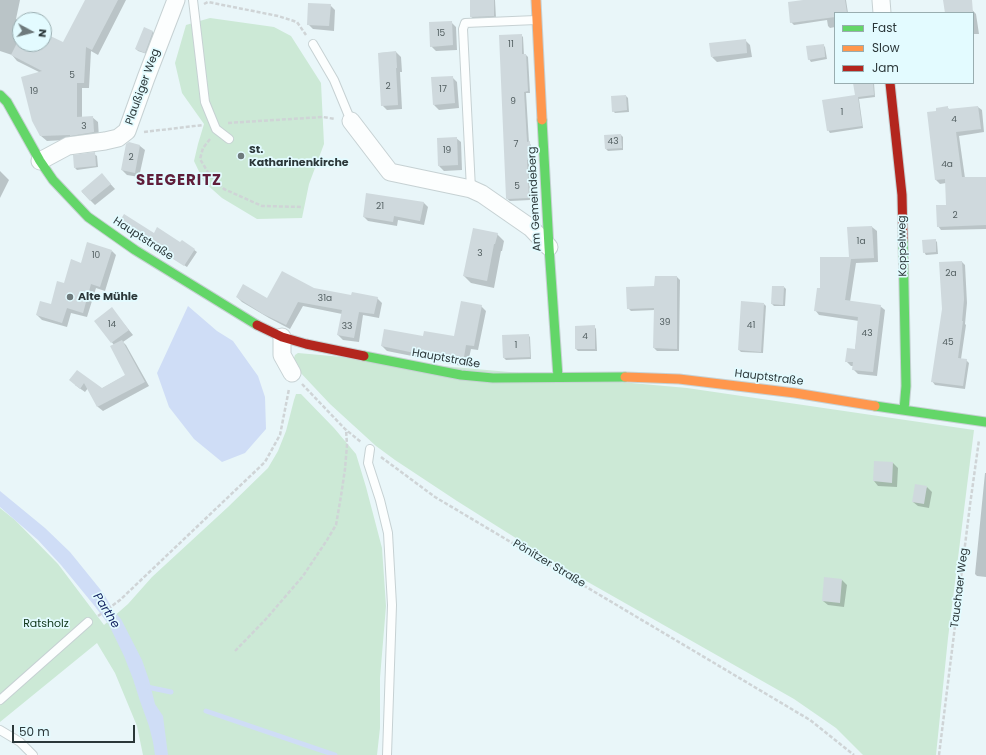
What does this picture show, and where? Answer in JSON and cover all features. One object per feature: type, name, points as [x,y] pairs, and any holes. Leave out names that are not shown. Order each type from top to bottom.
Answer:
[{"type":"street","name":"Plaußiger Weg","points":[[40,161],[68,146],[118,138],[127,131],[176,0]]},
{"type":"street","name":"Am Gemeindeberg","points":[[536,0],[549,247],[558,377]]},
{"type":"street","points":[[881,0],[882,12]]},
{"type":"street","name":"Koppelweg","points":[[890,84],[902,195],[906,386],[904,410]]},
{"type":"street","name":"Hauptstraße","points":[[0,95],[7,102],[40,161],[53,180],[88,217],[111,234],[256,325],[282,337],[306,344],[461,375],[493,378],[621,377],[679,379],[795,393],[984,422]]},
{"type":"street","points":[[351,121],[390,172],[471,189],[482,194],[531,228],[549,247]]},
{"type":"street","points":[[282,337],[282,355],[292,373]]},
{"type":"lane","points":[[194,4],[205,102],[216,129],[229,139]]},
{"type":"lane","points":[[471,189],[463,29],[465,23],[537,20]]},
{"type":"lane","points":[[313,44],[334,80],[351,121]]},
{"type":"lane","points":[[370,449],[368,463],[380,500],[388,533],[392,605],[387,755]]},
{"type":"lane","points":[[0,700],[88,622]]},
{"type":"lane","points":[[0,730],[20,742],[33,755]]},
{"type":"path","points":[[194,4],[208,2],[278,16],[297,22],[313,44]]},
{"type":"path","points":[[303,207],[262,206],[224,189],[209,174],[200,160],[203,148],[216,129],[229,123],[323,117],[351,121]]},
{"type":"path","points":[[139,132],[204,124]]},
{"type":"path","points":[[88,622],[120,600],[265,462],[280,435],[292,373]]},
{"type":"path","name":"Pönitzer Straße","points":[[292,373],[346,429],[370,449],[435,497],[810,720],[854,755]]},
{"type":"path","name":"Tauchaer Weg","points":[[940,755],[969,513],[984,422]]},
{"type":"path","points":[[235,651],[266,620],[303,576],[336,525],[345,469],[347,446],[346,429]]},
{"type":"green space","points":[[210,18],[274,27],[291,36],[321,83],[324,144],[309,184],[302,218],[257,219],[222,198],[204,182],[194,161],[204,124],[182,93],[175,63],[186,25]]},
{"type":"green space","points":[[298,353],[687,388],[974,430],[948,638],[936,755],[863,755],[836,728],[794,699],[565,569],[457,501],[376,446],[330,404],[298,370],[293,361],[295,355]]},
{"type":"green space","name":"Ratsholz","points":[[296,394],[301,394],[334,428],[356,454],[382,548],[386,606],[380,678],[380,728],[377,755],[143,755],[137,726],[115,673],[97,643],[0,722],[0,508],[15,520],[58,564],[104,625],[128,604],[152,577],[268,468],[278,451],[286,431]]},
{"type":"water","points":[[188,306],[217,331],[233,341],[258,376],[265,397],[266,429],[245,453],[222,462],[194,439],[169,407],[157,373]]},
{"type":"water","name":"Parthe","points":[[0,491],[45,528],[70,552],[104,594],[113,610],[121,619],[142,660],[155,704],[163,716],[168,755],[155,755],[149,726],[133,679],[109,625],[61,565],[38,540],[0,507]]},
{"type":"building","points":[[85,0],[118,0],[92,50],[86,47],[84,83],[77,83],[77,117],[93,116],[94,132],[70,136],[40,136],[32,121],[21,77],[42,71],[11,55],[12,52],[52,52],[52,37],[63,42]]},
{"type":"building","points":[[470,0],[494,0],[494,16],[470,17]]},
{"type":"building","points":[[803,0],[845,0],[847,12],[834,12],[834,17],[790,23],[788,2]]},
{"type":"building","points":[[943,0],[972,0],[973,12],[945,12]]},
{"type":"building","points":[[308,3],[331,4],[329,26],[307,25]]},
{"type":"building","points":[[452,21],[453,45],[430,47],[429,22]]},
{"type":"building","points":[[144,27],[153,31],[145,53],[135,49]]},
{"type":"building","points":[[522,34],[522,54],[526,54],[528,91],[524,92],[527,142],[530,141],[531,159],[527,160],[529,198],[507,199],[499,35]]},
{"type":"building","points":[[746,39],[747,53],[711,57],[709,43]]},
{"type":"building","points":[[824,44],[825,57],[808,60],[806,46]]},
{"type":"building","points":[[396,51],[398,105],[381,106],[378,53]]},
{"type":"building","points":[[453,76],[455,103],[433,105],[431,77]]},
{"type":"building","points":[[853,84],[873,84],[874,95],[858,97],[862,126],[827,131],[822,100],[855,95]]},
{"type":"building","points":[[626,95],[627,110],[612,112],[611,96]]},
{"type":"building","points":[[948,106],[948,109],[978,106],[981,129],[956,132],[962,177],[986,177],[986,225],[937,227],[936,205],[946,205],[945,179],[935,180],[927,112],[936,111],[936,108]]},
{"type":"building","points":[[621,134],[622,148],[605,149],[604,135]]},
{"type":"building","points":[[457,137],[458,165],[438,166],[437,138]]},
{"type":"building","points":[[129,142],[140,145],[135,173],[121,170],[126,144]]},
{"type":"building","points":[[95,152],[96,166],[74,168],[73,155]]},
{"type":"building","points":[[102,173],[111,184],[90,201],[81,191]]},
{"type":"building","points":[[366,193],[424,202],[420,221],[394,216],[393,222],[363,217]]},
{"type":"building","points":[[124,214],[154,233],[157,227],[180,242],[182,240],[195,249],[184,266],[118,224]]},
{"type":"building","points":[[872,226],[874,258],[851,259],[845,300],[881,305],[873,372],[852,370],[853,362],[845,362],[847,348],[855,349],[858,317],[814,311],[817,288],[820,288],[820,257],[849,257],[847,227]]},
{"type":"building","points":[[473,228],[498,233],[494,244],[487,281],[463,276]]},
{"type":"building","points":[[936,239],[936,252],[923,253],[922,240]]},
{"type":"building","points":[[87,242],[112,250],[100,287],[91,284],[83,313],[67,308],[62,323],[36,315],[40,301],[51,304],[57,281],[64,283],[71,259],[81,263]]},
{"type":"building","points":[[962,261],[964,299],[963,321],[958,358],[967,359],[963,386],[931,382],[942,309],[939,262]]},
{"type":"building","points":[[282,271],[314,288],[351,295],[352,292],[378,297],[374,314],[359,312],[354,338],[337,335],[342,310],[298,302],[286,325],[263,314],[236,297],[243,284],[267,298]]},
{"type":"building","points":[[655,276],[677,276],[677,349],[653,348],[654,308],[627,309],[626,287],[654,286]]},
{"type":"building","points":[[772,286],[784,286],[783,305],[771,304]]},
{"type":"building","points":[[461,301],[482,305],[474,346],[466,345],[463,363],[381,346],[384,329],[423,336],[424,331],[454,336]]},
{"type":"building","points":[[741,301],[764,303],[761,352],[738,350]]},
{"type":"building","points":[[112,307],[129,330],[111,343],[94,321]]},
{"type":"building","points":[[595,325],[595,349],[575,349],[575,326]]},
{"type":"building","points":[[529,334],[530,357],[503,358],[502,335]]},
{"type":"building","points":[[122,340],[145,382],[97,407],[84,383],[80,389],[69,380],[77,370],[102,388],[125,375],[110,346]]},
{"type":"building","points":[[874,461],[893,462],[892,483],[873,481]]},
{"type":"building","points":[[915,484],[927,486],[924,504],[912,502]]},
{"type":"building","points":[[824,577],[842,579],[840,603],[822,601]]},
{"type":"waterway","points":[[147,687],[171,692]]},
{"type":"waterway","points":[[206,711],[335,755]]},
{"type":"traffic: fast","points":[[0,95],[7,102],[40,161],[53,180],[88,217],[135,250],[257,325]]},
{"type":"traffic: fast","points":[[542,120],[558,377]]},
{"type":"traffic: fast","points":[[903,240],[906,386],[904,410]]},
{"type":"traffic: fast","points":[[364,356],[461,375],[493,378],[625,377]]},
{"type":"traffic: fast","points":[[875,406],[986,422]]},
{"type":"traffic: slow","points":[[536,0],[542,120]]},
{"type":"traffic: slow","points":[[625,377],[679,379],[795,393],[875,406]]},
{"type":"traffic: jam","points":[[890,84],[902,195],[903,240]]},
{"type":"traffic: jam","points":[[257,325],[282,337],[306,344],[364,356]]},
{"type":"place","name":"St. Katharinenkirche","points":[[241,156]]},
{"type":"place","name":"Alte Mühle","points":[[70,297]]},
{"type":"district","name":"SEEGERITZ","points":[[179,181]]}]
